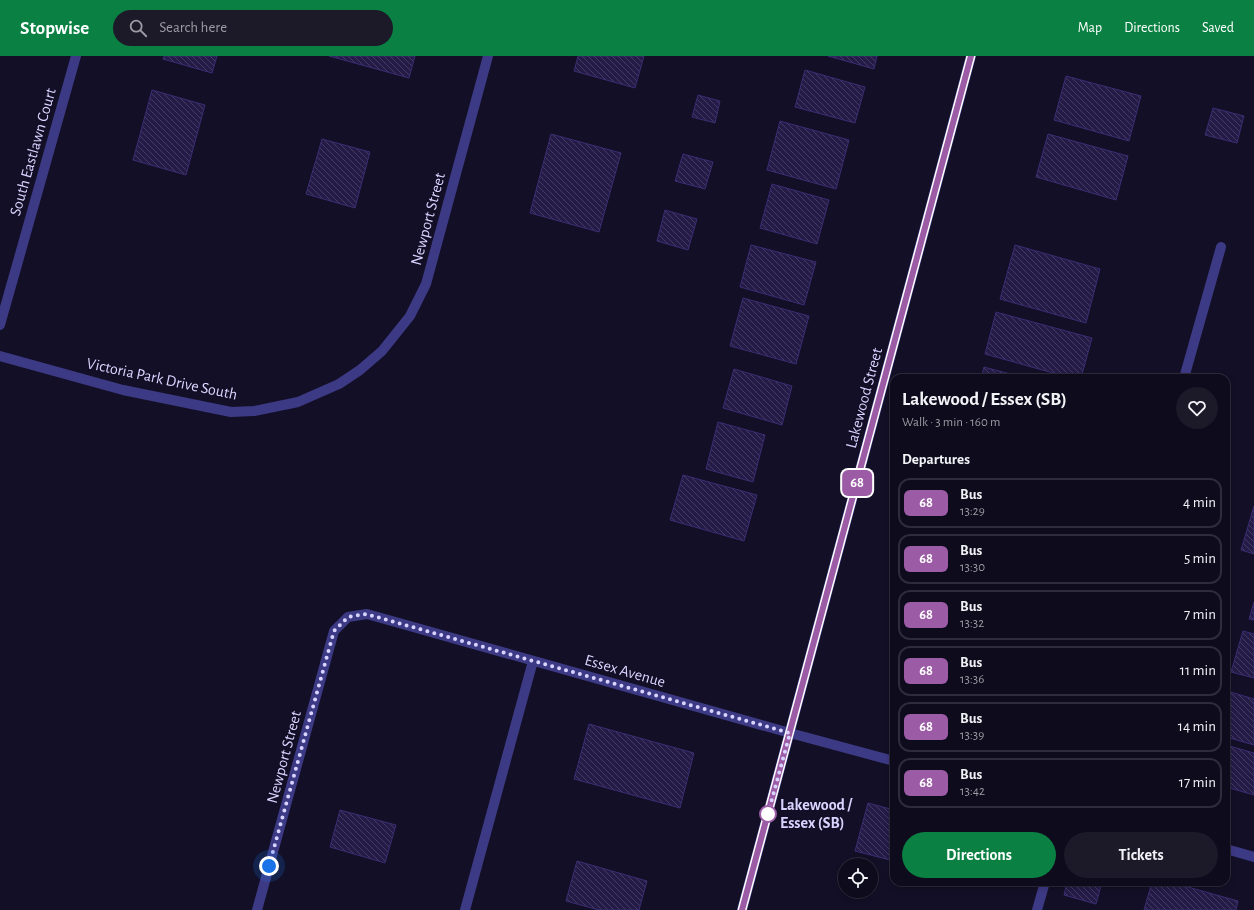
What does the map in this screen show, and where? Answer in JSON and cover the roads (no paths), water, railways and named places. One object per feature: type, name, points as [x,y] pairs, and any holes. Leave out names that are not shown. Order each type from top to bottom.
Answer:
[{"type":"street","name":"South Eastlawn Court","points":[[0,325],[76,56]]},
{"type":"street","name":"Newport Street","points":[[360,370],[382,351],[410,316],[426,284],[488,56]]},
{"type":"street","name":"Lakewood Street","points":[[742,910],[971,56]]},
{"type":"street","points":[[1185,374],[1221,247]]},
{"type":"street","name":"Victoria Park Drive South","points":[[0,356],[123,390],[231,412],[254,411],[298,402],[339,384],[360,370]]},
{"type":"street","name":"Essex Avenue","points":[[348,617],[366,614],[890,760]]},
{"type":"street","name":"Newport Street","points":[[257,910],[334,631],[348,617]]},
{"type":"street","points":[[465,910],[533,661]]},
{"type":"street","points":[[1230,850],[1254,856]]},
{"type":"street","points":[[1037,910],[1044,886]]},
{"type":"place","name":"Lakewood / Essex (SB)","points":[[768,814]]}]
